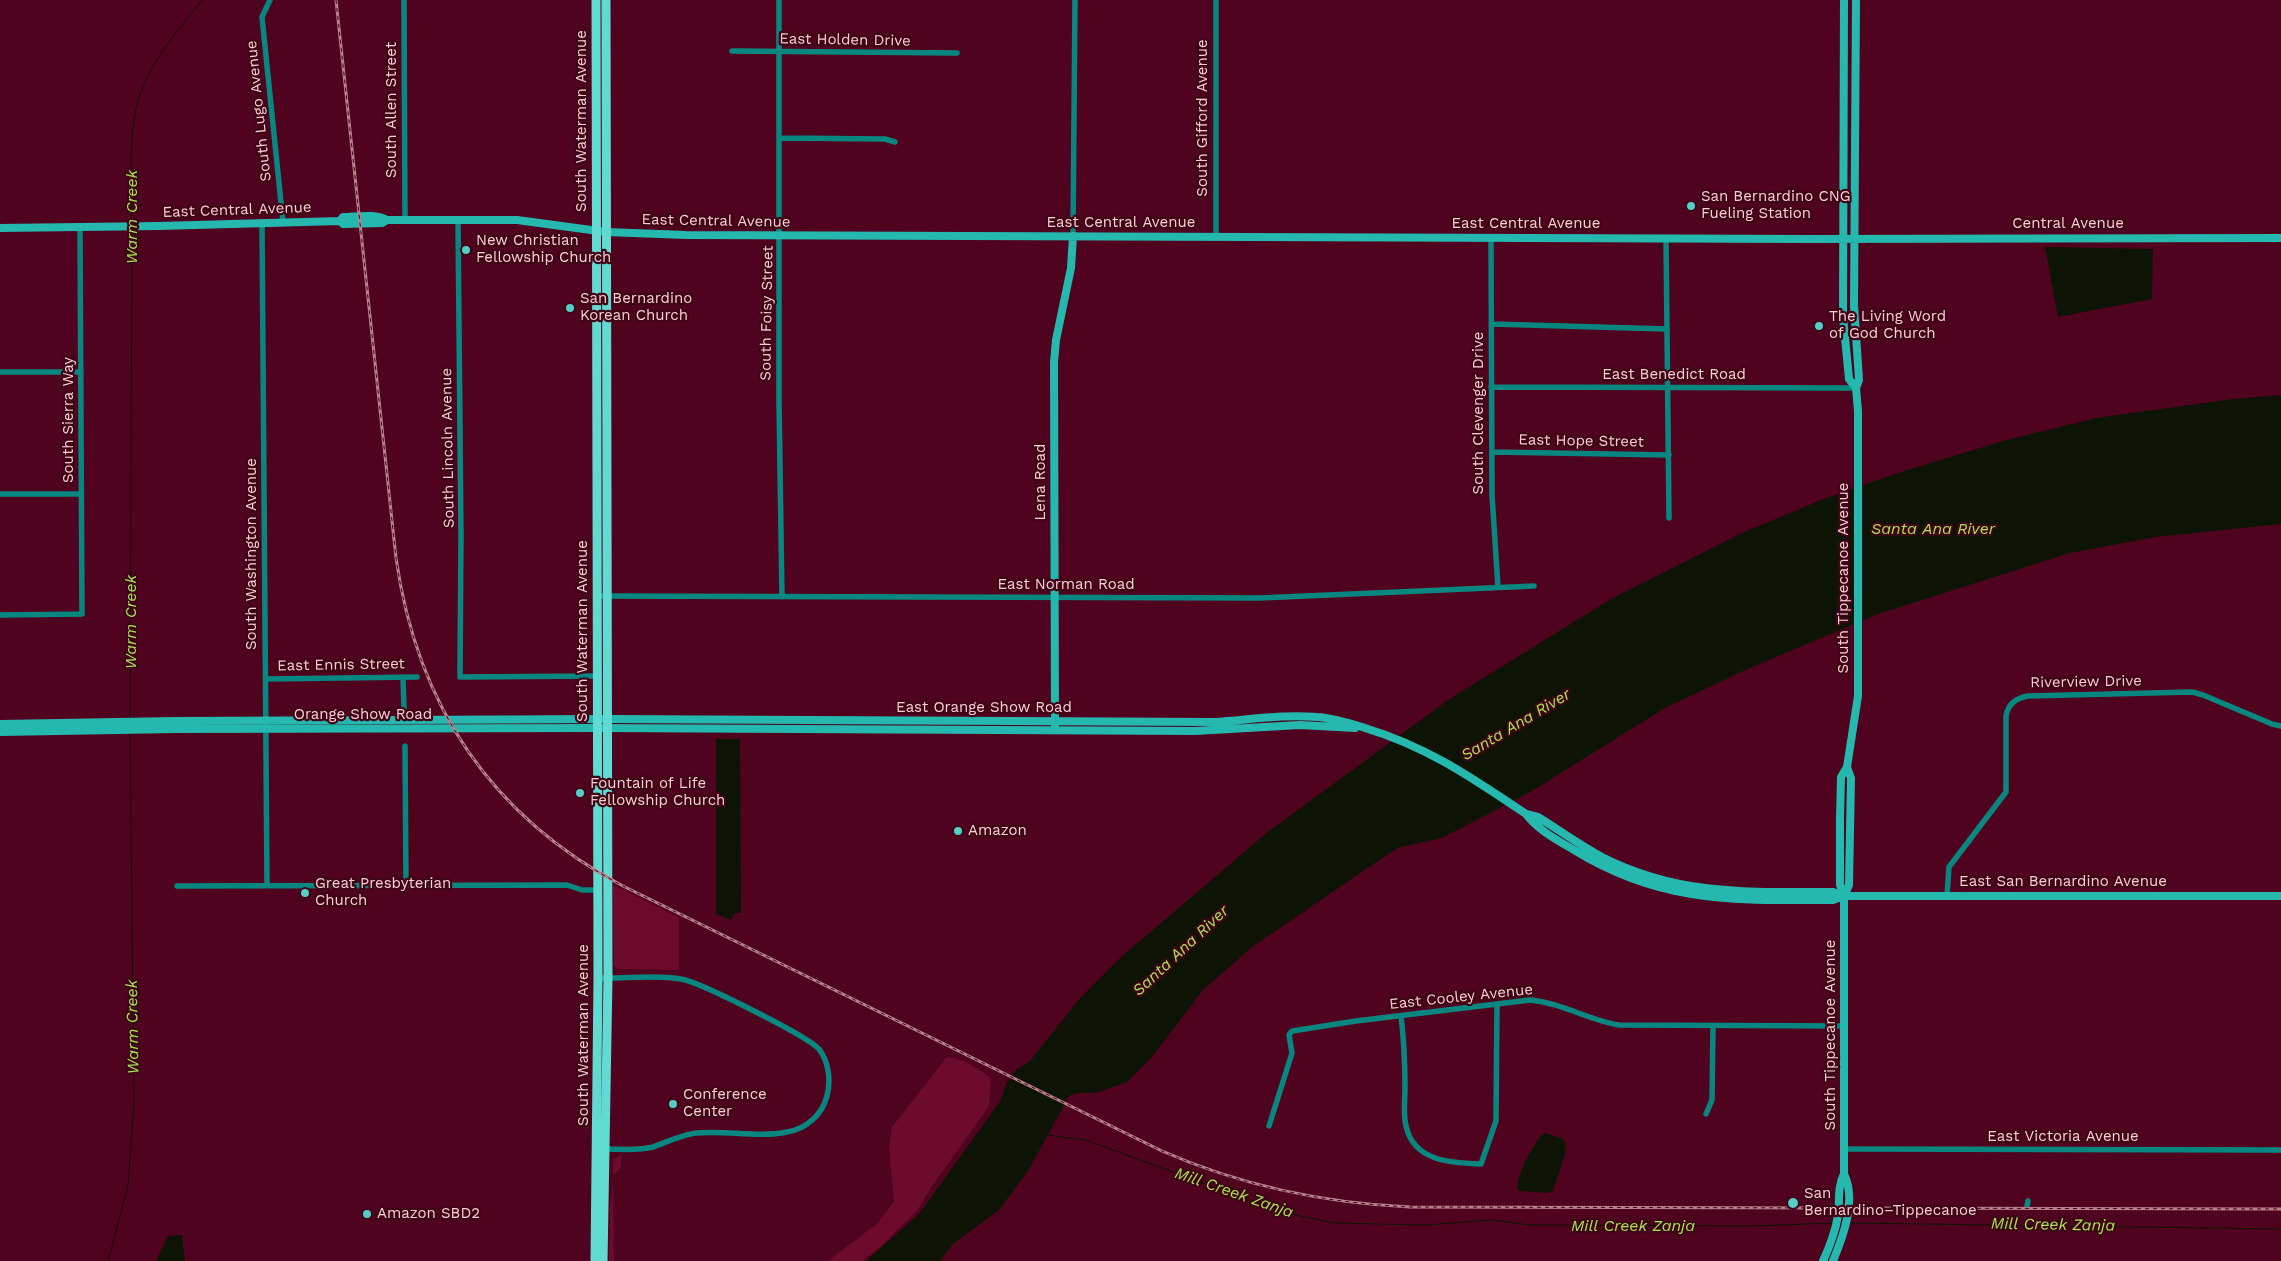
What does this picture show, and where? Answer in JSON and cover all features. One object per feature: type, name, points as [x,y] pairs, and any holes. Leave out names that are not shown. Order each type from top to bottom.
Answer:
[{"type":"main road","name":"South Waterman Avenue","points":[[596,0],[596,230],[602,596],[607,724],[601,1148],[604,1261]]},
{"type":"main road","name":"South Waterman Avenue","points":[[603,978],[597,890],[597,676],[602,596],[606,232],[606,0]]},
{"type":"main road","name":"South Tippecanoe Avenue","points":[[1844,0],[1844,343],[1849,379],[1856,388]]},
{"type":"main road","name":"South Tippecanoe Avenue","points":[[1832,1261],[1844,1230],[1847,1216],[1848,1183],[1844,1174],[1844,896],[1849,885],[1850,778],[1847,767],[1858,707],[1859,432],[1856,388],[1859,380],[1854,305],[1856,239],[1856,0]]},
{"type":"main road","points":[[596,95],[601,97],[601,113],[606,135]]},
{"type":"main road","name":"East Central Avenue","points":[[0,228],[134,227],[340,221],[343,217],[381,217],[387,220],[517,220],[606,232],[657,235],[1856,239]]},
{"type":"main road","name":"Lena Road","points":[[1055,726],[1054,362],[1056,340],[1071,268],[1073,236]]},
{"type":"main road","name":"Central Avenue","points":[[1856,239],[2281,238]]},
{"type":"main road","name":"East Orange Show Road","points":[[607,724],[764,729],[1123,726],[1208,731],[1252,724],[1285,716],[1334,719],[1406,741],[1433,754],[1526,814],[1533,823],[1593,856],[1641,873],[1696,888],[1728,891],[1833,892],[1844,896]]},
{"type":"main road","points":[[764,729],[765,720]]},
{"type":"main road","name":"East Orange Show Road","points":[[597,724],[765,720],[1055,726]]},
{"type":"main road","points":[[0,724],[86,727]]},
{"type":"main road","name":"Orange Show Road","points":[[86,727],[597,724]]},
{"type":"main road","points":[[0,732],[86,727]]},
{"type":"main road","name":"East San Bernardino Avenue","points":[[1844,896],[2281,896]]},
{"type":"main road","name":"South Waterman Avenue","points":[[595,1261],[601,1148]]},
{"type":"main road","name":"South Tippecanoe Avenue","points":[[1823,1261],[1834,1234],[1838,1216],[1840,1182],[1844,1174]]},
{"type":"street","name":"South Lugo Avenue","points":[[270,0],[262,17],[283,222]]},
{"type":"street","name":"South Allen Street","points":[[404,0],[405,220]]},
{"type":"street","name":"South Foisy Street","points":[[779,0],[780,236],[778,401],[782,596]]},
{"type":"street","points":[[1073,236],[1075,0]]},
{"type":"street","name":"South Gifford Avenue","points":[[1216,0],[1216,237]]},
{"type":"street","name":"East Holden Drive","points":[[732,51],[957,53]]},
{"type":"street","points":[[779,138],[885,139],[895,142]]},
{"type":"street","name":"South Lincoln Avenue","points":[[458,220],[461,527],[460,676],[597,676]]},
{"type":"street","name":"South Washington Avenue","points":[[262,222],[267,885]]},
{"type":"street","name":"South Sierra Way","points":[[0,615],[82,614],[80,227]]},
{"type":"street","name":"South Clevenger Drive","points":[[1491,238],[1492,507],[1498,587]]},
{"type":"street","points":[[1666,238],[1669,518]]},
{"type":"street","points":[[1492,324],[1667,328]]},
{"type":"street","points":[[0,372],[81,372]]},
{"type":"street","name":"East Benedict Road","points":[[1491,387],[1856,388]]},
{"type":"street","name":"East Hope Street","points":[[1492,452],[1669,454]]},
{"type":"street","points":[[0,494],[81,494]]},
{"type":"street","name":"East Norman Road","points":[[602,596],[1260,598],[1534,586]]},
{"type":"street","points":[[403,677],[404,708]]},
{"type":"street","name":"East Ennis Street","points":[[266,679],[418,677]]},
{"type":"street","name":"Riverview Drive","points":[[1947,896],[1949,867],[2006,792],[2006,716],[2008,708],[2017,699],[2026,696],[2196,693],[2281,726]]},
{"type":"street","points":[[405,746],[406,886]]},
{"type":"street","points":[[178,886],[567,885],[582,890],[597,890]]},
{"type":"street","points":[[601,1148],[641,1149],[697,1133],[778,1133],[797,1129],[815,1118],[827,1098],[829,1077],[826,1063],[819,1050],[802,1036],[694,982],[674,977],[603,978]]},
{"type":"street","name":"East Cooley Avenue","points":[[1269,1126],[1292,1053],[1289,1035],[1292,1031],[1518,1001],[1544,1002],[1566,1007],[1598,1021],[1619,1025],[1844,1026]]},
{"type":"street","points":[[1401,1016],[1405,1045],[1405,1118],[1408,1133],[1417,1147],[1433,1158],[1456,1163],[1481,1164],[1496,1126],[1498,1004]]},
{"type":"street","points":[[1706,1114],[1712,1100],[1713,1026]]},
{"type":"street","name":"East Victoria Avenue","points":[[1844,1149],[2281,1150]]},
{"type":"shaded area","points":[[613,885],[679,918],[679,970],[618,969],[614,965]]},
{"type":"shaded area","points":[[947,1057],[965,1062],[991,1078],[989,1106],[930,1189],[917,1211],[880,1247],[862,1261],[828,1261],[878,1223],[894,1201],[889,1148],[892,1127]]},
{"type":"shaded area","points":[[621,1155],[621,1167],[613,1174],[613,1159]]},
{"type":"shaded area","points":[[613,1182],[614,1261],[609,1261],[610,1208]]},
{"type":"water","points":[[2045,247],[2153,249],[2152,299],[2058,317]]},
{"type":"water","name":"Santa Ana River","points":[[2281,395],[2281,524],[2156,537],[2070,553],[1878,614],[1743,671],[1665,708],[1532,791],[1442,838],[1397,848],[1252,947],[1203,990],[1152,1057],[1127,1082],[1096,1093],[1077,1093],[1069,1096],[1028,1171],[999,1210],[953,1244],[940,1261],[866,1261],[919,1214],[1001,1100],[1006,1084],[1016,1070],[1030,1061],[1081,997],[1121,957],[1269,831],[1451,698],[1611,599],[1744,532],[1821,500],[1901,472],[2003,441],[2096,418],[2233,399]]},
{"type":"water","points":[[716,739],[740,739],[741,913],[735,913],[731,920],[716,914]]},
{"type":"water","points":[[1545,1133],[1565,1141],[1566,1152],[1553,1190],[1549,1193],[1520,1191],[1517,1188],[1523,1167],[1541,1135]]},
{"type":"water","points":[[182,1235],[185,1261],[156,1261],[168,1236]]},
{"type":"waterway","name":"Warm Creek","points":[[132,222],[131,148],[137,104],[148,76],[164,49],[202,0]]},
{"type":"waterway","name":"Warm Creek","points":[[130,719],[132,228]]},
{"type":"waterway","name":"Warm Creek","points":[[108,1261],[128,1186],[134,1103],[130,733]]},
{"type":"waterway","name":"Mill Creek Zanja","points":[[1047,1135],[1086,1140],[1282,1212],[1334,1223],[1425,1225],[1492,1220],[1530,1225],[1754,1226],[1833,1223]]},
{"type":"waterway","name":"Mill Creek Zanja","points":[[1849,1223],[2281,1229]]},
{"type":"railway","points":[[336,0],[396,558],[406,611],[422,661],[442,708],[468,751],[499,790],[535,826],[576,858],[623,886],[1162,1151],[1222,1174],[1283,1191],[1314,1197],[1410,1207],[2281,1209]]},
{"type":"place","name":"San Bernardino CNG Fueling Station","points":[[1691,206]]},
{"type":"place","name":"New Christian Fellowship Church","points":[[466,250]]},
{"type":"place","name":"San Bernardino Korean Church","points":[[570,308]]},
{"type":"place","name":"The Living Word of God Church","points":[[1819,326]]},
{"type":"place","name":"Fountain of Life Fellowship Church","points":[[580,793]]},
{"type":"place","name":"Amazon","points":[[958,831]]},
{"type":"place","name":"Great Presbyterian Church","points":[[305,893]]},
{"type":"place","name":"Conference Center","points":[[673,1104]]},
{"type":"place","name":"San Bernardino–Tippecanoe","points":[[1793,1203]]},
{"type":"place","name":"Amazon SBD2","points":[[367,1214]]}]
